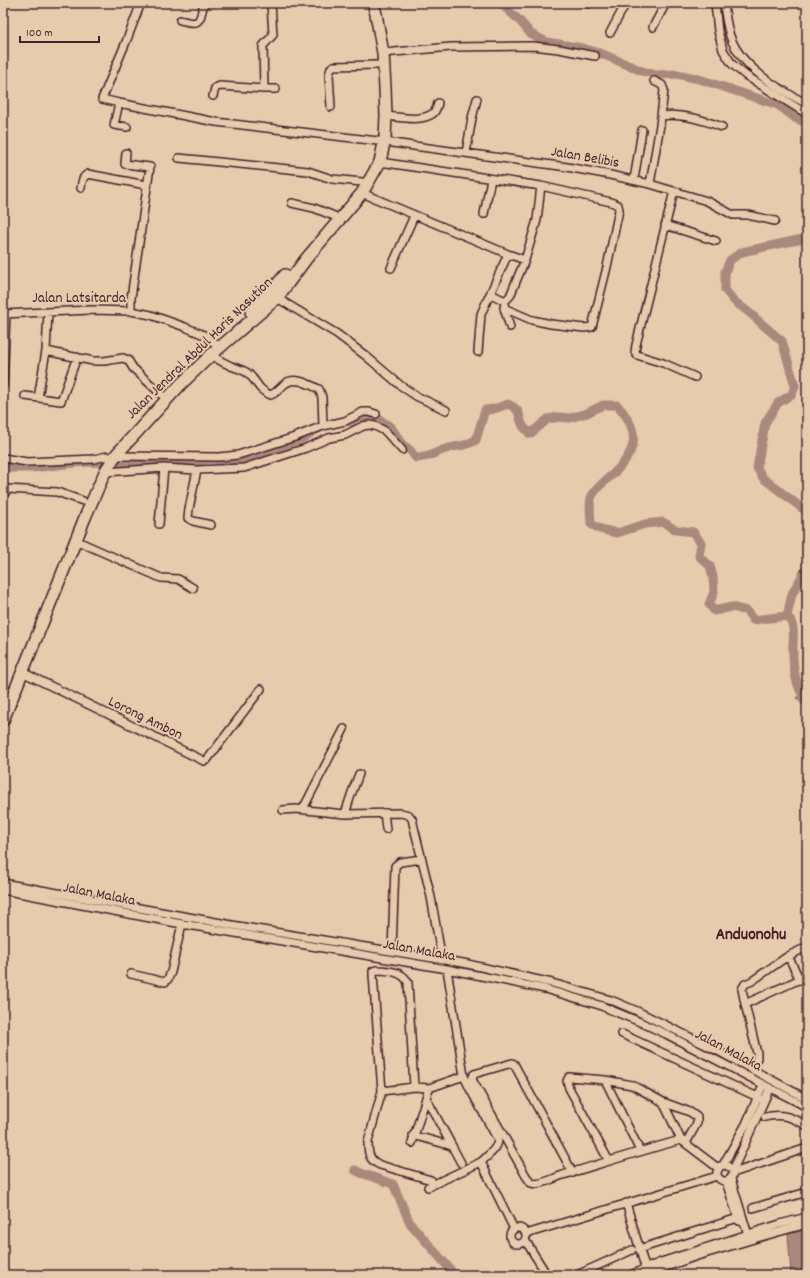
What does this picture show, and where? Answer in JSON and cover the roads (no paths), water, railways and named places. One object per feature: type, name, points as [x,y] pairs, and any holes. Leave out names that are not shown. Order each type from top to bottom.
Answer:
[{"type":"highway","name":"Jalan Jendral Abdul Haris Nasution","points":[[3,720],[57,577],[83,501],[110,458],[162,395],[218,345],[277,298],[362,188],[380,162],[386,116],[377,65],[373,29],[366,3]]},
{"type":"highway","name":"Jalan Jendral Abdul Haris Nasution","points":[[123,442],[211,355],[237,324],[267,296],[308,245],[362,188],[382,142],[383,53],[373,3]]},
{"type":"highway","name":"Jalan Jendral Abdul Haris Nasution","points":[[3,699],[75,540],[102,471]]},
{"type":"street","name":"Jalan Belibis","points":[[141,3],[102,100],[216,122],[466,152],[581,169],[634,180],[674,191],[711,203],[733,215],[748,215],[775,221]]},
{"type":"street","points":[[180,20],[190,23],[199,21],[204,3]]},
{"type":"street","points":[[264,89],[263,46],[273,34],[271,3]]},
{"type":"street","points":[[610,33],[626,3]]},
{"type":"street","points":[[653,27],[666,3]]},
{"type":"street","points":[[714,3],[718,31],[723,50],[732,64],[745,75],[807,114]]},
{"type":"street","points":[[724,3],[730,36],[738,53],[748,65],[782,90],[807,104]]},
{"type":"street","points":[[383,53],[451,47],[533,46],[559,48],[595,56]]},
{"type":"street","points":[[331,107],[329,75],[333,66],[377,65]]},
{"type":"street","points":[[650,184],[662,116],[664,90],[662,85],[654,81]]},
{"type":"street","points":[[213,96],[215,88],[220,86],[276,89]]},
{"type":"street","points":[[466,152],[477,99]]},
{"type":"street","points":[[120,103],[114,125],[127,127]]},
{"type":"street","points":[[386,116],[410,118],[426,117],[436,110],[438,103]]},
{"type":"street","points":[[662,116],[677,115],[705,121],[722,127]]},
{"type":"street","points":[[634,180],[642,130]]},
{"type":"street","points":[[126,153],[125,164],[150,167],[146,185],[147,190],[131,298],[131,311]]},
{"type":"street","points":[[179,158],[308,171],[362,188],[414,216],[525,260]]},
{"type":"street","points":[[380,162],[541,186],[611,202],[618,205],[619,208],[607,267],[591,328],[551,324],[532,320],[504,308]]},
{"type":"street","points":[[80,188],[83,179],[88,174],[146,185]]},
{"type":"street","points":[[484,214],[490,179]]},
{"type":"street","points":[[510,327],[504,308],[505,301],[510,296],[525,260],[537,220],[541,186]]},
{"type":"street","points":[[674,191],[635,352],[638,355],[663,363],[695,378]]},
{"type":"street","points":[[292,203],[314,208],[334,216]]},
{"type":"street","points":[[391,268],[414,216]]},
{"type":"street","points":[[665,225],[716,241]]},
{"type":"street","points":[[478,352],[481,314],[508,254]]},
{"type":"street","points":[[491,294],[505,301]]},
{"type":"street","points":[[277,298],[337,334],[366,356],[400,386],[416,396],[446,410]]},
{"type":"street","name":"Jalan Latsitarda","points":[[4,314],[91,310],[131,311],[174,322],[204,335],[218,345]]},
{"type":"street","points":[[38,398],[46,351],[48,312]]},
{"type":"street","points":[[3,385],[4,314]]},
{"type":"street","points":[[46,351],[98,361],[124,358],[162,395]]},
{"type":"street","points":[[211,355],[230,366],[247,373],[265,393],[272,395],[278,392],[287,382],[291,381],[303,382],[319,390],[322,397],[323,426]]},
{"type":"street","points":[[25,396],[61,401],[77,357]]},
{"type":"street","points":[[3,458],[27,462],[110,458],[219,457],[238,455],[295,437],[323,426],[345,421],[363,412],[376,414]]},
{"type":"street","points":[[102,471],[164,468],[197,470],[244,468],[306,448],[329,438],[345,436],[363,426],[369,425],[385,431],[402,450]]},
{"type":"street","points":[[159,524],[164,468]]},
{"type":"street","points":[[197,470],[188,518],[193,521],[211,525]]},
{"type":"street","points":[[3,495],[8,489],[48,491],[63,493],[83,501]]},
{"type":"street","points":[[75,540],[161,578],[178,580],[193,588]]},
{"type":"street","name":"Lorong Ambon","points":[[22,672],[204,761],[207,760],[261,689]]},
{"type":"street","points":[[303,809],[344,729]]},
{"type":"street","points":[[345,814],[350,795],[359,774]]},
{"type":"street","points":[[283,810],[303,809],[312,812],[345,814],[404,813],[411,816],[432,897],[442,960]]},
{"type":"street","points":[[384,813],[386,829]]},
{"type":"street","points":[[392,951],[395,866],[400,862],[422,860]]},
{"type":"street","name":"Jalan Malaka","points":[[3,883],[194,918],[442,960],[552,983],[611,1000],[754,1063],[807,1099]]},
{"type":"street","name":"Jalan Malaka","points":[[3,890],[182,924],[359,953],[447,971],[525,984],[599,1005],[628,1016],[666,1034],[764,1093],[807,1107]]},
{"type":"street","points":[[131,974],[165,982],[171,972],[182,924]]},
{"type":"street","points":[[359,953],[361,946]]},
{"type":"street","name":"Jalan Malaka","points":[[754,1063],[757,1053],[742,989],[745,984],[752,981],[788,956],[807,947]]},
{"type":"street","points":[[788,956],[800,980]]},
{"type":"street","points":[[414,1087],[408,983],[400,974],[376,970],[373,971],[382,1091],[368,1142],[370,1159],[380,1165],[430,1184],[481,1162],[498,1144],[498,1140],[464,1076],[447,971]]},
{"type":"street","points":[[746,1004],[807,976]]},
{"type":"street","points":[[622,1034],[764,1093]]},
{"type":"street","points":[[573,1172],[514,1064],[512,1063],[474,1074],[472,1079],[474,1083],[529,1181],[534,1184],[537,1184],[640,1151],[683,1142],[697,1123],[697,1117],[690,1112],[663,1102],[632,1086],[605,1080],[571,1076],[567,1081],[569,1088],[609,1160]]},
{"type":"street","points":[[382,1091],[414,1087],[429,1088],[464,1076]]},
{"type":"street","points":[[605,1080],[640,1151]]},
{"type":"street","points":[[429,1088],[412,1139],[452,1146]]},
{"type":"street","points":[[717,1176],[717,1172],[764,1093]]},
{"type":"street","points":[[731,1176],[764,1093]]},
{"type":"street","points":[[426,1098],[462,1163]]},
{"type":"street","points":[[663,1102],[683,1142],[721,1166],[729,1166],[740,1220],[746,1235]]},
{"type":"street","points":[[765,1117],[773,1115],[793,1118],[807,1126]]},
{"type":"street","points":[[736,1142],[744,1145]]},
{"type":"street","points":[[717,1176],[720,1180],[807,1148]]},
{"type":"street","points":[[481,1162],[514,1229]]},
{"type":"street","points":[[547,1275],[526,1237],[523,1229],[514,1229],[510,1235],[512,1242],[519,1244],[526,1237],[626,1203],[717,1176]]},
{"type":"street","points":[[753,1208],[807,1192]]},
{"type":"street","points":[[626,1203],[638,1253],[645,1267]]},
{"type":"street","points":[[630,1275],[645,1267],[780,1224],[807,1217]]},
{"type":"street","points":[[577,1275],[638,1253],[740,1220]]},
{"type":"street","points":[[644,1275],[694,1257],[746,1235],[807,1224]]},
{"type":"waterway","points":[[500,3],[519,20],[531,34],[547,42],[582,48],[600,53],[642,71],[656,75],[677,74],[699,79],[778,105],[795,118],[807,123]]},
{"type":"waterway","points":[[807,238],[742,252],[730,260],[725,272],[725,290],[734,301],[782,341],[795,386],[792,394],[778,403],[765,423],[757,468],[763,478],[807,512]]},
{"type":"waterway","points":[[350,422],[358,417],[369,416],[379,419],[391,427],[402,444],[410,450],[416,458],[421,458],[430,456],[444,449],[465,445],[476,440],[485,410],[494,409],[508,404],[518,411],[523,426],[530,434],[548,419],[559,417],[570,418],[587,413],[603,405],[617,405],[625,414],[630,423],[633,432],[632,448],[628,457],[591,497],[591,524],[600,529],[617,533],[645,524],[663,522],[676,530],[693,532],[701,543],[699,556],[710,566],[713,577],[714,592],[709,604],[714,611],[732,607],[747,611],[753,620],[787,616]]},
{"type":"waterway","points":[[3,468],[33,468],[94,462],[126,466],[165,460],[197,461],[211,459],[240,462],[255,459],[268,454],[282,446],[304,438],[313,431],[317,430]]},
{"type":"waterway","points":[[807,567],[792,594],[787,616],[793,629],[793,659],[796,678],[800,690],[807,701]]},
{"type":"waterway","points":[[355,1170],[393,1184],[410,1223],[455,1275]]},
{"type":"district","name":"Anduonohu","points":[[751,936]]}]
